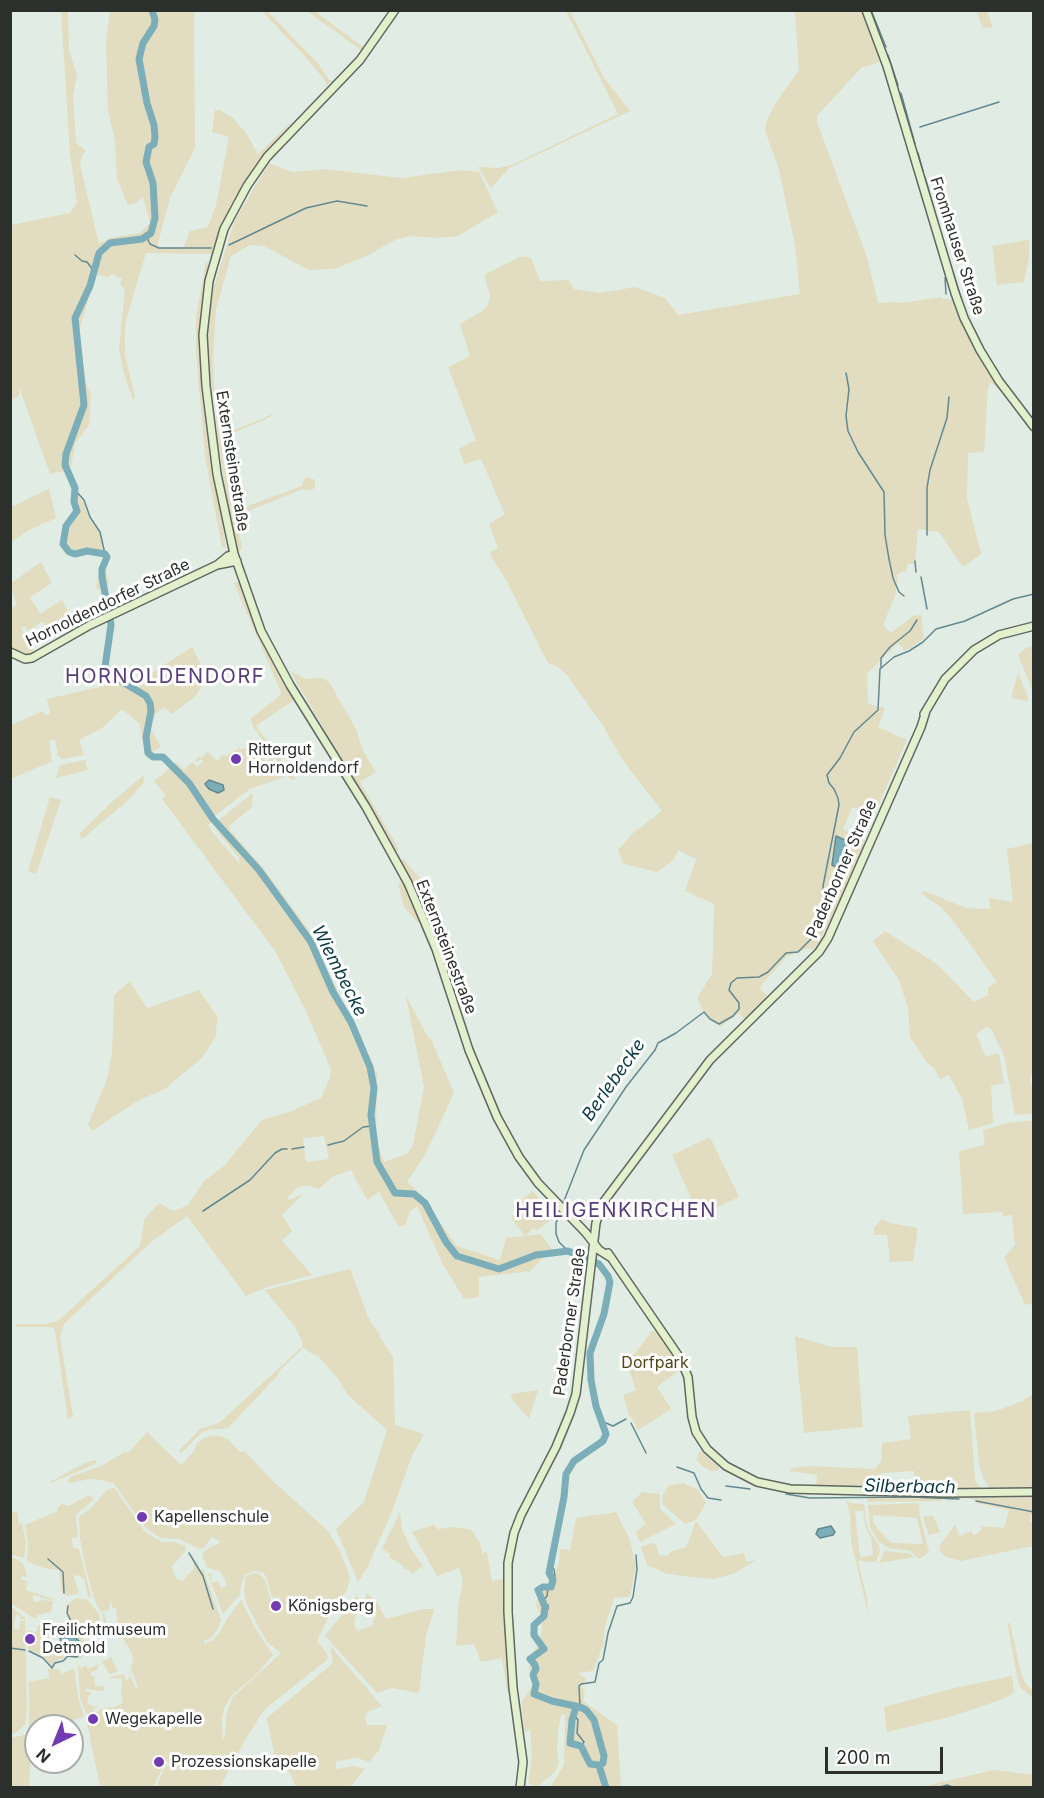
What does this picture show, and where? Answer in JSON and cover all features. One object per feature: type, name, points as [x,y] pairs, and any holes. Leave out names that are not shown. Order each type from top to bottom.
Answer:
[{"type":"main road","name":"Externsteinestraße","points":[[395,10],[360,60],[289,132],[259,167],[232,212],[212,266],[204,311],[205,369],[217,474],[235,558],[261,631],[297,697],[366,807],[407,880],[436,950],[469,1050],[489,1101],[519,1157],[556,1204],[594,1243],[603,1247],[680,1358],[688,1377],[692,1417],[699,1438],[719,1461],[747,1478],[772,1486],[806,1490],[1034,1492]]},
{"type":"main road","name":"Fromhauser Straße","points":[[866,10],[885,59],[964,318],[999,381],[1034,427]]},
{"type":"main road","name":"Hornoldendorfer Straße","points":[[10,652],[25,659],[32,658],[105,617],[235,558]]},
{"type":"main road","name":"Paderborner Straße","points":[[520,1788],[523,1761],[513,1688],[508,1612],[508,1563],[514,1533],[570,1413],[578,1383],[597,1223],[607,1196],[710,1060],[819,952],[828,938],[926,711],[945,678],[974,650],[999,635],[1034,626]]},
{"type":"main road","points":[[578,1225],[589,1227],[597,1223]]},
{"type":"green space","points":[[61,11],[68,11],[69,51],[77,74],[73,96],[76,143],[86,151],[82,155],[80,165],[99,244],[109,238],[140,233],[150,223],[143,197],[136,203],[128,205],[117,179],[115,141],[108,110],[106,41],[110,11],[194,11],[195,148],[170,198],[157,247],[183,248],[190,231],[208,227],[216,205],[229,137],[212,132],[215,110],[220,110],[234,119],[246,133],[258,154],[292,121],[260,163],[222,230],[213,254],[146,253],[125,323],[125,355],[135,397],[133,400],[123,370],[119,348],[125,291],[120,283],[122,279],[112,274],[109,277],[95,275],[79,332],[86,382],[91,396],[89,425],[75,444],[71,467],[50,474],[19,387],[19,396],[11,400],[11,225],[70,213],[77,202],[70,153]]},
{"type":"green space","points":[[262,11],[267,11],[317,62],[329,80],[333,81],[327,85],[308,60]]},
{"type":"green space","points":[[307,11],[315,11],[363,47],[361,50]]},
{"type":"green space","points":[[566,11],[570,11],[605,79],[630,111],[509,168],[491,188],[478,167],[498,168],[512,165],[618,114]]},
{"type":"green space","points":[[795,11],[863,11],[883,61],[861,68],[817,116],[817,122],[867,257],[878,303],[901,303],[941,297],[954,299],[971,340],[989,372],[1009,400],[991,382],[988,387],[984,452],[968,453],[967,499],[982,553],[962,566],[939,532],[918,529],[915,564],[908,564],[906,571],[897,574],[896,593],[883,625],[891,633],[913,616],[921,615],[924,639],[905,651],[898,643],[867,674],[868,704],[885,708],[878,727],[907,740],[874,815],[852,807],[843,829],[865,841],[835,911],[815,950],[807,948],[787,956],[759,988],[770,998],[746,1021],[739,1013],[720,1027],[702,1009],[697,998],[712,974],[714,904],[685,891],[696,859],[679,850],[673,860],[657,872],[624,864],[618,850],[633,833],[662,811],[624,762],[602,724],[567,675],[558,667],[548,663],[507,582],[492,558],[490,552],[498,548],[489,524],[505,514],[481,459],[464,464],[459,449],[476,440],[448,367],[470,356],[460,324],[488,305],[490,296],[486,274],[522,256],[531,258],[540,281],[569,280],[574,289],[600,293],[635,287],[665,298],[678,315],[800,294],[795,245],[778,166],[765,131],[767,120],[776,102],[799,70]]},
{"type":"green space","points":[[976,11],[987,11],[993,27],[983,28]]},
{"type":"green space","points":[[269,163],[292,172],[325,169],[401,178],[463,170],[479,172],[498,212],[458,236],[436,238],[411,236],[397,239],[362,258],[334,269],[309,270],[264,246],[250,245],[231,256],[216,309],[213,360],[215,396],[212,396],[208,338],[212,293],[234,222]]},
{"type":"green space","points":[[1029,240],[1029,259],[1024,282],[997,285],[992,246]]},
{"type":"green space","points":[[206,261],[209,266],[203,330],[211,437],[226,548],[222,547],[205,456],[196,352],[196,317]]},
{"type":"green space","points":[[278,412],[228,435],[222,435],[220,438],[234,511],[302,486],[304,479],[309,477],[315,480],[315,487],[312,490],[303,489],[236,516],[242,548],[238,552],[227,504],[215,413],[221,430],[227,430],[237,429]]},
{"type":"green space","points":[[49,489],[56,518],[31,529],[11,542],[11,507]]},
{"type":"green space","points":[[77,493],[84,503],[90,520],[99,532],[104,554],[89,550],[70,551],[64,547],[67,527],[78,510],[74,506]]},
{"type":"green space","points":[[41,562],[52,583],[30,597],[40,614],[62,600],[69,614],[46,627],[42,622],[28,631],[25,626],[21,628],[36,654],[28,657],[11,648],[11,608],[17,605],[10,584]]},
{"type":"green space","points":[[99,571],[106,572],[109,583],[105,591],[96,588]]},
{"type":"green space","points":[[239,582],[262,637],[294,700],[256,726],[296,779],[291,780],[253,727],[251,718],[280,696],[281,692],[234,583]]},
{"type":"green space","points":[[1034,646],[1033,691],[1018,655],[1026,648]]},
{"type":"green space","points":[[192,647],[207,677],[196,696],[171,714],[165,707],[155,714],[151,729],[161,747],[152,752],[146,748],[139,723],[122,709],[102,728],[79,740],[84,755],[62,759],[58,756],[55,739],[49,741],[52,761],[11,779],[11,725],[43,711],[44,715],[50,714],[47,699],[108,685],[118,676],[139,687],[153,672]]},
{"type":"green space","points":[[290,671],[306,679],[322,678],[329,682],[356,729],[363,751],[376,772],[360,782],[399,849],[396,852]]},
{"type":"green space","points":[[1018,673],[1027,695],[1028,701],[1011,698]]},
{"type":"green space","points":[[251,743],[255,743],[254,746],[266,762],[272,758],[284,777],[250,789],[213,817],[186,777],[174,764],[176,762],[184,770],[192,762],[197,767],[203,761],[195,760],[208,752],[217,761],[220,755],[227,756],[238,749],[244,749]],"holes":[[[240,751],[245,757],[233,767],[228,760]]]},
{"type":"green space","points":[[85,760],[88,770],[56,778],[60,765]]},
{"type":"green space","points":[[172,766],[189,785],[214,821],[208,825],[213,833],[240,864],[239,858],[216,830],[215,823],[253,793],[252,807],[230,825],[229,829],[264,869],[308,929],[377,1074],[376,1138],[384,1162],[408,1153],[413,1145],[424,1087],[406,996],[431,1039],[454,1093],[425,1155],[407,1182],[418,1192],[457,1246],[500,1260],[506,1238],[540,1234],[556,1254],[546,1255],[530,1271],[479,1277],[479,1297],[464,1299],[442,1263],[417,1206],[409,1212],[406,1225],[399,1227],[379,1192],[367,1200],[351,1170],[332,1177],[319,1189],[307,1185],[297,1188],[287,1198],[289,1200],[303,1194],[282,1215],[292,1231],[282,1241],[312,1275],[267,1287],[246,1296],[187,1216],[150,1243],[64,1324],[60,1338],[73,1416],[68,1419],[55,1330],[52,1327],[17,1327],[15,1324],[45,1324],[58,1321],[140,1246],[144,1220],[155,1207],[160,1204],[174,1211],[188,1205],[204,1181],[223,1167],[262,1120],[289,1112],[321,1098],[330,1078],[331,1069],[305,1009],[275,951],[162,799],[166,796],[154,781]],"holes":[[[324,1136],[329,1159],[306,1162],[303,1138]]]},
{"type":"green space","points":[[144,775],[143,784],[126,802],[82,839],[79,834]]},
{"type":"green space","points":[[50,797],[61,800],[36,874],[28,871]]},
{"type":"green space","points":[[1033,843],[1034,1063],[1030,1079],[1033,1113],[1015,1115],[1004,1055],[991,1029],[987,1027],[976,1034],[986,1057],[999,1053],[1004,1083],[991,1086],[993,1123],[969,1130],[962,1099],[949,1075],[940,1079],[910,1037],[908,1008],[899,980],[873,941],[885,931],[937,964],[974,1002],[988,995],[988,987],[997,982],[954,922],[942,908],[922,894],[924,891],[966,908],[990,909],[989,898],[1013,902],[1007,849]]},
{"type":"green space","points":[[404,859],[424,883],[411,882],[401,860]]},
{"type":"green space","points":[[404,882],[422,921],[417,922],[404,907],[398,884]]},
{"type":"green space","points":[[415,886],[419,887],[422,892],[437,943]]},
{"type":"green space","points":[[130,981],[147,1008],[199,990],[217,1016],[216,1036],[203,1057],[165,1089],[139,1100],[92,1131],[88,1124],[107,1080],[112,1053],[114,995]]},
{"type":"green space","points":[[1033,1120],[1034,1303],[1025,1305],[1004,1258],[1015,1245],[1012,1215],[1003,1216],[1002,1212],[963,1214],[959,1151],[985,1145],[983,1130],[1007,1123]]},
{"type":"green space","points":[[710,1137],[739,1197],[699,1216],[672,1155]]},
{"type":"green space","points":[[533,1191],[554,1217],[537,1231],[534,1228],[525,1236],[511,1218],[519,1211],[515,1205]]},
{"type":"green space","points":[[882,1219],[890,1223],[918,1228],[913,1261],[890,1262],[887,1235],[874,1235],[874,1228]]},
{"type":"green space","points":[[350,1269],[368,1317],[393,1357],[395,1425],[424,1434],[412,1456],[391,1514],[367,1568],[358,1582],[336,1529],[364,1502],[387,1430],[348,1395],[336,1376],[318,1356],[303,1348],[227,1429],[202,1432],[181,1453],[179,1451],[200,1429],[219,1423],[303,1346],[295,1327],[265,1290]]},
{"type":"green space","name":"Dorfpark","points":[[652,1331],[659,1332],[683,1368],[657,1387],[671,1409],[637,1431],[623,1395],[636,1390],[630,1373],[635,1359],[632,1357]]},
{"type":"green space","points":[[795,1336],[832,1347],[857,1347],[863,1427],[804,1433]]},
{"type":"green space","points":[[538,1390],[529,1419],[512,1399],[511,1394]]},
{"type":"green space","points":[[1033,1394],[1033,1490],[991,1490],[983,1478],[979,1464],[974,1413],[996,1411]]},
{"type":"green space","points":[[970,1410],[975,1480],[980,1488],[978,1489],[895,1488],[897,1481],[915,1482],[914,1471],[882,1473],[878,1476],[878,1488],[816,1489],[817,1475],[790,1471],[791,1468],[809,1466],[875,1469],[881,1461],[882,1443],[911,1439],[908,1416]]},
{"type":"green space","points":[[147,1432],[181,1465],[202,1439],[220,1436],[229,1440],[240,1452],[244,1451],[328,1531],[340,1551],[350,1577],[347,1590],[331,1612],[317,1641],[327,1653],[328,1659],[264,1710],[220,1787],[156,1787],[165,1767],[169,1765],[167,1760],[153,1787],[100,1787],[87,1723],[100,1709],[115,1707],[123,1703],[122,1679],[110,1677],[124,1674],[126,1680],[130,1678],[129,1673],[136,1688],[138,1687],[131,1670],[132,1653],[123,1638],[119,1624],[106,1626],[104,1623],[102,1613],[104,1613],[107,1625],[118,1624],[116,1608],[112,1608],[111,1599],[109,1610],[101,1612],[96,1604],[80,1538],[79,1517],[92,1507],[108,1489],[116,1490],[145,1532],[162,1542],[175,1542],[185,1546],[186,1550],[172,1567],[176,1578],[182,1581],[194,1569],[193,1564],[199,1562],[196,1565],[200,1571],[203,1569],[221,1620],[217,1630],[211,1638],[204,1641],[204,1644],[213,1640],[220,1632],[241,1600],[255,1628],[273,1655],[256,1675],[232,1695],[224,1708],[223,1740],[226,1716],[232,1698],[281,1653],[267,1642],[246,1603],[244,1590],[246,1576],[254,1573],[265,1579],[273,1607],[277,1609],[283,1605],[279,1597],[274,1598],[271,1595],[266,1576],[262,1572],[254,1571],[245,1575],[240,1595],[223,1614],[208,1574],[211,1573],[212,1583],[218,1581],[221,1588],[227,1586],[221,1572],[207,1567],[202,1554],[220,1541],[211,1537],[205,1547],[199,1549],[179,1539],[160,1538],[145,1527],[114,1484],[91,1479],[67,1483],[70,1477],[101,1466],[126,1451],[128,1453]]},
{"type":"green space","points":[[701,1450],[719,1467],[718,1471],[702,1466],[696,1459]]},
{"type":"green space","points":[[96,1460],[97,1463],[50,1482],[87,1462]]},
{"type":"green space","points":[[684,1483],[698,1490],[706,1503],[696,1520],[685,1524],[663,1504],[662,1496],[668,1486]]},
{"type":"green space","points":[[642,1492],[660,1494],[660,1509],[676,1524],[640,1542],[635,1532],[646,1524],[632,1502]]},
{"type":"green space","points":[[870,1494],[942,1495],[942,1501],[867,1502]]},
{"type":"green space","points":[[1033,1494],[1033,1515],[1031,1515],[1030,1522],[1033,1522],[1033,1546],[961,1561],[946,1557],[940,1552],[940,1545],[955,1525],[960,1536],[971,1531],[974,1535],[981,1531],[981,1526],[1004,1528],[1009,1510],[976,1503],[975,1500],[965,1498],[947,1501],[948,1496]]},
{"type":"green space","points":[[89,1495],[93,1500],[77,1514],[78,1537],[72,1538],[73,1548],[79,1549],[91,1596],[88,1597],[84,1579],[78,1575],[74,1576],[79,1594],[66,1596],[62,1592],[59,1570],[44,1568],[27,1561],[28,1543],[25,1525],[58,1511],[57,1508],[62,1504],[69,1506]]},
{"type":"green space","points":[[846,1500],[851,1503],[864,1504],[867,1527],[880,1551],[876,1562],[858,1561],[868,1613],[851,1541],[850,1514]],"holes":[[[855,1511],[863,1511],[866,1529],[871,1537],[873,1555],[860,1557]]]},
{"type":"green space","points":[[919,1503],[929,1552],[919,1559],[911,1551],[889,1548],[878,1541],[870,1527],[868,1505]],"holes":[[[873,1515],[917,1518],[923,1544],[891,1543],[873,1522]]]},
{"type":"green space","points":[[11,1512],[17,1512],[19,1524],[22,1523],[26,1543],[24,1558],[11,1554]]},
{"type":"green space","points":[[400,1512],[402,1529],[411,1549],[423,1566],[412,1574],[382,1549]]},
{"type":"green space","points":[[616,1512],[630,1540],[636,1566],[630,1597],[614,1598],[605,1627],[603,1645],[593,1671],[578,1673],[586,1679],[582,1687],[585,1692],[583,1701],[617,1725],[621,1787],[550,1787],[564,1765],[565,1714],[561,1715],[559,1725],[557,1750],[559,1763],[556,1771],[537,1787],[528,1783],[532,1755],[530,1730],[525,1732],[521,1703],[530,1689],[534,1688],[529,1668],[534,1650],[540,1643],[543,1619],[536,1605],[540,1591],[550,1584],[559,1563],[560,1549],[570,1550],[576,1518]]},
{"type":"green space","points":[[933,1515],[940,1532],[929,1535],[923,1517]]},
{"type":"green space","points":[[696,1521],[723,1557],[744,1553],[746,1562],[756,1560],[733,1574],[714,1579],[664,1573],[647,1565],[641,1547],[652,1543],[656,1545],[659,1555],[667,1556],[672,1551],[686,1547]]},
{"type":"green space","points":[[433,1525],[438,1529],[455,1527],[472,1530],[480,1543],[482,1553],[487,1552],[492,1581],[503,1579],[509,1689],[507,1691],[502,1658],[481,1662],[474,1644],[456,1646],[458,1608],[463,1580],[459,1568],[437,1576],[412,1532]]},
{"type":"green space","points":[[885,1550],[908,1553],[915,1557],[879,1563]]},
{"type":"green space","points":[[11,1557],[24,1565],[27,1577],[22,1576],[21,1579],[28,1582],[26,1590],[54,1599],[33,1595],[33,1601],[53,1601],[51,1612],[33,1618],[11,1603]]},
{"type":"green space","points":[[367,1593],[378,1604],[386,1619],[423,1609],[434,1609],[426,1636],[419,1693],[392,1688],[377,1693],[325,1636],[357,1595],[359,1599],[354,1625],[358,1631],[372,1625],[376,1615],[365,1598]]},
{"type":"green space","points":[[76,1598],[88,1600],[99,1614],[101,1629],[88,1638],[83,1636],[68,1618],[66,1606]]},
{"type":"green space","points":[[11,1606],[25,1618],[25,1620],[20,1619],[21,1616],[16,1615],[13,1628],[19,1630],[20,1621],[25,1621],[27,1712],[24,1714],[24,1726],[11,1734]]},
{"type":"green space","points":[[65,1622],[81,1636],[88,1648],[89,1651],[81,1658],[70,1658],[63,1651],[59,1637]]},
{"type":"green space","points":[[1007,1623],[1010,1623],[1021,1673],[1025,1683],[1033,1691],[1033,1698],[1021,1688],[1018,1681]]},
{"type":"green space","points":[[38,1625],[45,1625],[51,1643],[44,1649],[46,1655],[57,1652],[58,1656],[62,1654],[65,1657],[52,1667],[44,1657],[28,1649],[28,1631],[36,1632]]},
{"type":"green space","points":[[330,1646],[382,1706],[368,1712],[365,1718],[367,1725],[387,1725],[379,1750],[370,1762],[357,1758],[336,1761],[336,1769],[354,1766],[365,1769],[350,1787],[296,1787],[287,1768],[282,1773],[276,1763],[267,1718],[333,1663]]},
{"type":"green space","points":[[111,1657],[118,1672],[109,1674],[102,1662]]},
{"type":"green space","points":[[99,1664],[97,1670],[91,1672],[91,1676],[94,1676],[95,1687],[105,1686],[104,1691],[86,1689],[91,1692],[88,1704],[94,1707],[99,1704],[90,1715],[86,1713],[80,1697],[78,1665],[81,1668],[86,1665],[88,1669]]},
{"type":"green space","points":[[74,1668],[78,1697],[83,1714],[29,1714],[29,1682],[49,1678],[48,1669],[59,1669],[62,1674]]},
{"type":"green space","points":[[1012,1676],[1014,1690],[1012,1694],[1003,1699],[953,1716],[887,1732],[884,1707],[950,1689]]},
{"type":"green space","points":[[24,1735],[24,1774],[30,1774],[29,1787],[11,1787],[11,1738]]},
{"type":"green space","points":[[994,1770],[1033,1775],[1033,1787],[920,1787]]},
{"type":"water","points":[[209,780],[223,785],[224,790],[218,793],[209,789],[205,784]]},
{"type":"water","points":[[836,836],[849,842],[838,868],[832,865]]},
{"type":"water","points":[[831,1526],[835,1532],[833,1535],[820,1538],[816,1534],[818,1529]]},
{"type":"water","points":[[70,1632],[83,1648],[77,1657],[67,1656],[62,1647],[61,1634]]},
{"type":"waterway","name":"Wiembecke","points":[[152,10],[154,26],[143,43],[139,59],[147,103],[154,125],[154,144],[149,147],[146,162],[153,183],[155,218],[151,233],[142,239],[110,243],[99,253],[90,286],[75,318],[84,405],[66,454],[65,465],[75,488],[74,502],[77,511],[66,526],[63,544],[69,552],[75,554],[87,551],[105,554],[107,557],[102,569],[102,577],[111,625],[105,667],[121,681],[146,696],[150,703],[151,711],[146,737],[148,753],[153,757],[163,757],[189,783],[213,819],[259,870],[311,942],[333,992],[351,1022],[370,1067],[374,1088],[371,1115],[377,1162],[395,1193],[414,1194],[425,1203],[446,1242],[457,1256],[499,1269],[536,1255],[568,1251],[599,1264],[608,1276],[610,1282],[604,1314],[590,1353],[591,1380],[596,1406],[606,1434],[603,1441],[574,1461],[566,1474],[564,1497],[549,1573],[553,1580],[551,1587],[538,1590],[545,1607],[544,1616],[534,1625],[534,1635],[544,1649],[530,1659],[536,1669],[533,1675],[536,1684],[534,1694],[552,1701],[580,1707],[586,1710],[594,1720],[604,1756],[603,1763]]},
{"type":"waterway","points":[[871,10],[886,47]]},
{"type":"waterway","points":[[888,55],[898,85]]},
{"type":"waterway","points":[[901,93],[915,144]]},
{"type":"waterway","points":[[920,127],[999,102]]},
{"type":"waterway","points":[[918,153],[923,171]]},
{"type":"waterway","points":[[925,177],[939,227]]},
{"type":"waterway","points":[[229,245],[306,208],[337,201],[367,206]]},
{"type":"waterway","points":[[146,236],[150,244],[159,248],[211,248]]},
{"type":"waterway","points":[[945,247],[962,301]]},
{"type":"waterway","points":[[75,255],[87,262],[94,271]]},
{"type":"waterway","points":[[945,278],[946,294]]},
{"type":"waterway","points":[[846,373],[849,389],[846,416],[848,431],[858,452],[884,492],[885,535],[889,559],[893,578],[899,592],[904,596]]},
{"type":"waterway","points":[[927,535],[927,488],[930,470],[947,418],[949,397]]},
{"type":"waterway","name":"Wiembecke","points":[[76,491],[84,500],[90,517],[100,532],[105,554]]},
{"type":"waterway","points":[[915,561],[916,572]]},
{"type":"waterway","points":[[921,577],[927,609]]},
{"type":"waterway","name":"Berlebecke","points":[[562,1206],[584,1150],[658,1043],[704,1012],[719,1024],[733,1016],[739,1009],[739,1003],[729,990],[731,983],[737,978],[759,977],[768,972],[786,953],[798,952],[812,938],[824,906],[823,886],[839,805],[827,775],[840,758],[854,732],[878,710],[880,669],[894,657],[923,642],[936,629],[965,621],[1013,599],[1034,594]]},
{"type":"waterway","points":[[881,667],[881,658],[890,647],[910,631],[917,620]]},
{"type":"waterway","points":[[328,1145],[344,1141],[363,1127],[372,1126]]},
{"type":"waterway","points":[[292,1149],[304,1147]]},
{"type":"waterway","points":[[203,1211],[250,1180],[275,1153],[287,1149]]},
{"type":"waterway","name":"Berlebecke","points":[[561,1211],[556,1223],[556,1234],[559,1242],[568,1251]]},
{"type":"waterway","name":"Silberbach","points":[[602,1424],[613,1426],[626,1419]]},
{"type":"waterway","name":"Silberbach","points":[[631,1423],[646,1453]]},
{"type":"waterway","name":"Silberbach","points":[[677,1467],[694,1473],[708,1498],[721,1500]]},
{"type":"waterway","name":"Silberbach","points":[[726,1486],[750,1489]]},
{"type":"waterway","name":"Silberbach","points":[[786,1494],[810,1498],[959,1499]]},
{"type":"waterway","name":"Silberbach","points":[[976,1501],[1034,1512]]},
{"type":"waterway","points":[[189,1553],[203,1576],[213,1609]]},
{"type":"waterway","points":[[580,1707],[579,1686],[595,1682],[617,1606],[630,1603],[633,1597],[637,1569],[636,1555]]},
{"type":"waterway","points":[[48,1559],[63,1572],[64,1593]]},
{"type":"waterway","points":[[551,1566],[554,1569],[555,1578],[553,1580]]},
{"type":"waterway","points":[[543,1601],[547,1596],[548,1588]]},
{"type":"waterway","name":"Berlebecke","points":[[544,1605],[548,1605],[548,1609],[544,1616]]},
{"type":"waterway","points":[[68,1606],[67,1613],[73,1625],[69,1632]]},
{"type":"waterway","points":[[10,1648],[25,1650]]},
{"type":"waterway","points":[[29,1651],[43,1658],[52,1668],[55,1663],[67,1657]]},
{"type":"waterway","name":"Berlebecke","points":[[576,1707],[572,1720],[570,1743],[581,1746],[590,1764],[599,1765],[606,1788]]},
{"type":"waterway","points":[[574,1715],[578,1720],[577,1733],[584,1742],[581,1746]]},
{"type":"waterway","name":"Berlebecke","points":[[600,1767],[598,1772],[603,1775]]},
{"type":"waterway","points":[[937,1788],[947,1785],[955,1788]]},
{"type":"place","name":"Rittergut Hornoldendorf","points":[[236,759]]},
{"type":"place","name":"Kapellenschule","points":[[142,1517]]},
{"type":"place","name":"Königsberg","points":[[276,1606]]},
{"type":"place","name":"Freilichtmuseum Detmold","points":[[30,1639]]},
{"type":"place","name":"Wegekapelle","points":[[93,1719]]},
{"type":"place","name":"Prozessionskapelle","points":[[159,1762]]},
{"type":"district","name":"HORNOLDENDORF","points":[[165,677]]},
{"type":"district","name":"HEILIGENKIRCHEN","points":[[616,1211]]}]
